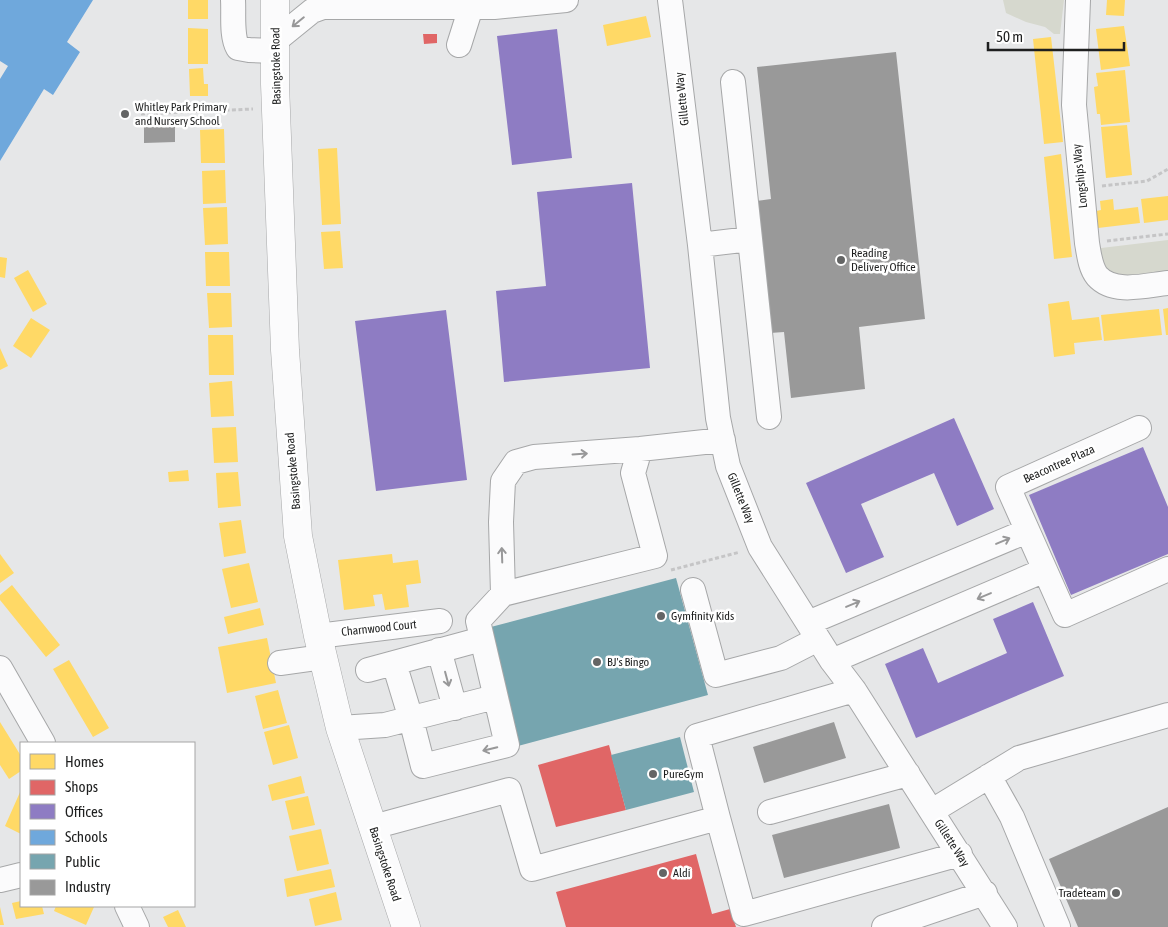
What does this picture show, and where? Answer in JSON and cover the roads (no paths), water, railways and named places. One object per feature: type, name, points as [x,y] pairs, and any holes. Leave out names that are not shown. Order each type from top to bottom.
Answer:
[{"type":"main road","name":"Basingstoke Road","points":[[275,0],[276,108],[285,350],[298,536],[320,646],[340,728],[406,927]]},
{"type":"street","points":[[233,0],[236,44],[238,48],[249,50],[275,46],[312,11],[317,3],[494,7],[566,0]]},
{"type":"street","name":"Gillette Way","points":[[670,0],[700,245],[718,418],[728,466],[760,547],[832,661],[854,690],[960,854],[1005,927]]},
{"type":"street","name":"Longships Way","points":[[1078,0],[1074,105],[1086,243],[1091,264],[1098,276],[1109,284],[1121,288],[1168,282]]},
{"type":"street","points":[[459,44],[471,7]]},
{"type":"street","points":[[733,82],[769,417]]},
{"type":"street","points":[[700,245],[750,239]]},
{"type":"street","name":"Beacontree Plaza","points":[[1139,428],[1008,487],[1026,531],[1065,614],[1168,569]]},
{"type":"street","points":[[503,594],[502,481],[516,462],[534,457],[640,449],[723,440]]},
{"type":"street","points":[[394,663],[423,766],[507,745],[478,621],[503,594],[655,556],[633,473],[640,449]]},
{"type":"street","points":[[693,590],[716,675],[781,658],[813,631],[1026,531]]},
{"type":"street","points":[[832,661],[1045,570]]},
{"type":"street","name":"Charnwood Court","points":[[280,663],[320,646],[440,621]]},
{"type":"street","points":[[368,670],[482,639]]},
{"type":"street","points":[[439,650],[454,708]]},
{"type":"street","points":[[0,668],[43,742]]},
{"type":"street","points":[[854,690],[697,736],[744,914],[960,854]]},
{"type":"street","points":[[340,728],[385,725],[495,697]]},
{"type":"street","points":[[932,811],[1020,758],[1168,715]]},
{"type":"street","points":[[770,812],[908,774]]},
{"type":"street","points":[[989,776],[1012,817],[1058,927]]},
{"type":"street","points":[[373,827],[509,790],[532,869],[718,818]]},
{"type":"street","points":[[0,880],[20,875]]},
{"type":"street","points":[[884,927],[985,894]]},
{"type":"street","points":[[127,907],[137,927]]},
{"type":"place","name":"Whitley Park Primary and Nursery School","points":[[125,114]]},
{"type":"place","name":"Reading Delivery Office","points":[[841,260]]},
{"type":"place","name":"Gymfinity Kids","points":[[661,616]]},
{"type":"place","name":"BJ's Bingo","points":[[597,662]]},
{"type":"place","name":"PureGym","points":[[653,774]]},
{"type":"place","name":"Aldi","points":[[663,873]]},
{"type":"place","name":"Tradeteam","points":[[1116,893]]}]
